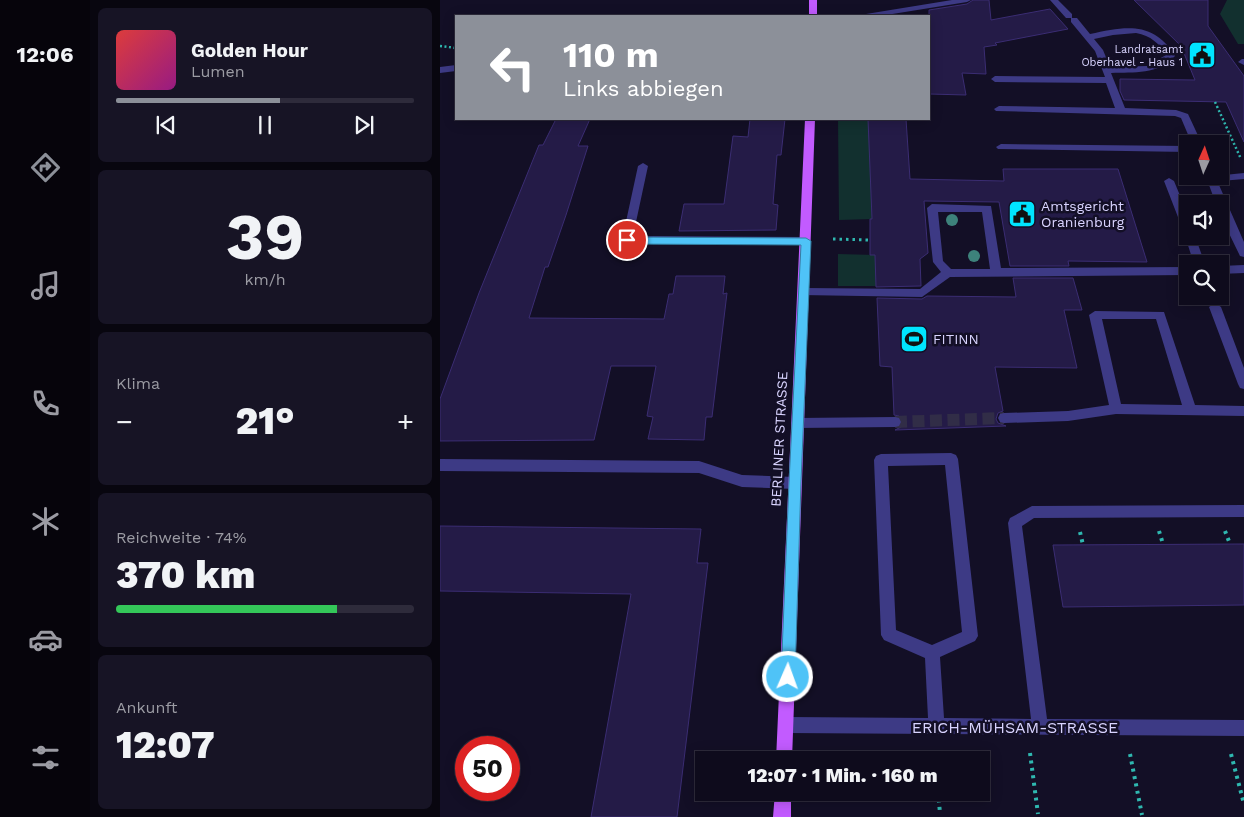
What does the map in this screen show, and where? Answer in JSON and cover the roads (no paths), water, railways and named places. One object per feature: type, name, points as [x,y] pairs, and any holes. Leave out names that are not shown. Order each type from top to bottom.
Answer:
[{"type":"main road","points":[[813,0],[813,15]]},
{"type":"main road","name":"BERLINER STRASSE","points":[[785,751],[797,423],[805,292],[810,120]]},
{"type":"main road","points":[[782,817],[783,801]]},
{"type":"street","points":[[872,15],[967,0]]},
{"type":"street","points":[[1054,0],[1090,37],[1099,50],[1122,111]]},
{"type":"street","points":[[1090,37],[1132,30],[1153,34],[1166,44],[1171,56],[1162,64],[1152,69],[1108,70]]},
{"type":"street","points":[[440,70],[455,68]]},
{"type":"street","points":[[995,79],[1111,80]]},
{"type":"street","points":[[999,109],[1176,113],[1185,116],[1193,135]]},
{"type":"street","points":[[1001,147],[1179,149]]},
{"type":"street","points":[[643,166],[627,240],[806,241]]},
{"type":"street","points":[[1229,177],[1244,176]]},
{"type":"street","points":[[1169,181],[1179,207]]},
{"type":"street","points":[[1214,185],[1230,226],[1244,252]]},
{"type":"street","points":[[948,273],[938,262],[932,208],[987,208],[996,272]]},
{"type":"street","points":[[1229,270],[1244,269]]},
{"type":"street","points":[[805,292],[922,293],[948,273],[1179,271]]},
{"type":"street","points":[[1215,307],[1244,384]]},
{"type":"street","points":[[1116,409],[1095,315],[1160,315],[1190,410]]},
{"type":"street","points":[[1004,418],[1068,416],[1116,409],[1244,411]]},
{"type":"street","points":[[797,423],[895,422]]},
{"type":"street","points":[[951,459],[970,636],[932,653],[889,635],[881,460],[951,459]]},
{"type":"street","points":[[440,465],[699,467],[742,481],[795,482]]},
{"type":"street","points":[[1040,727],[1015,523],[1032,512],[1244,511]]},
{"type":"street","points":[[932,653],[936,726]]},
{"type":"street","name":"ERICH-MÜHSAM-STRASSE","points":[[786,725],[1244,728]]},
{"type":"tunnel","points":[[895,422],[1004,418]]},
{"type":"place","name":"Landratsamt Oberhavel - Haus 1","points":[[1202,55]]},
{"type":"place","name":"Amtsgericht Oranienburg","points":[[1022,214]]},
{"type":"place","name":"FITINN","points":[[914,339]]}]
